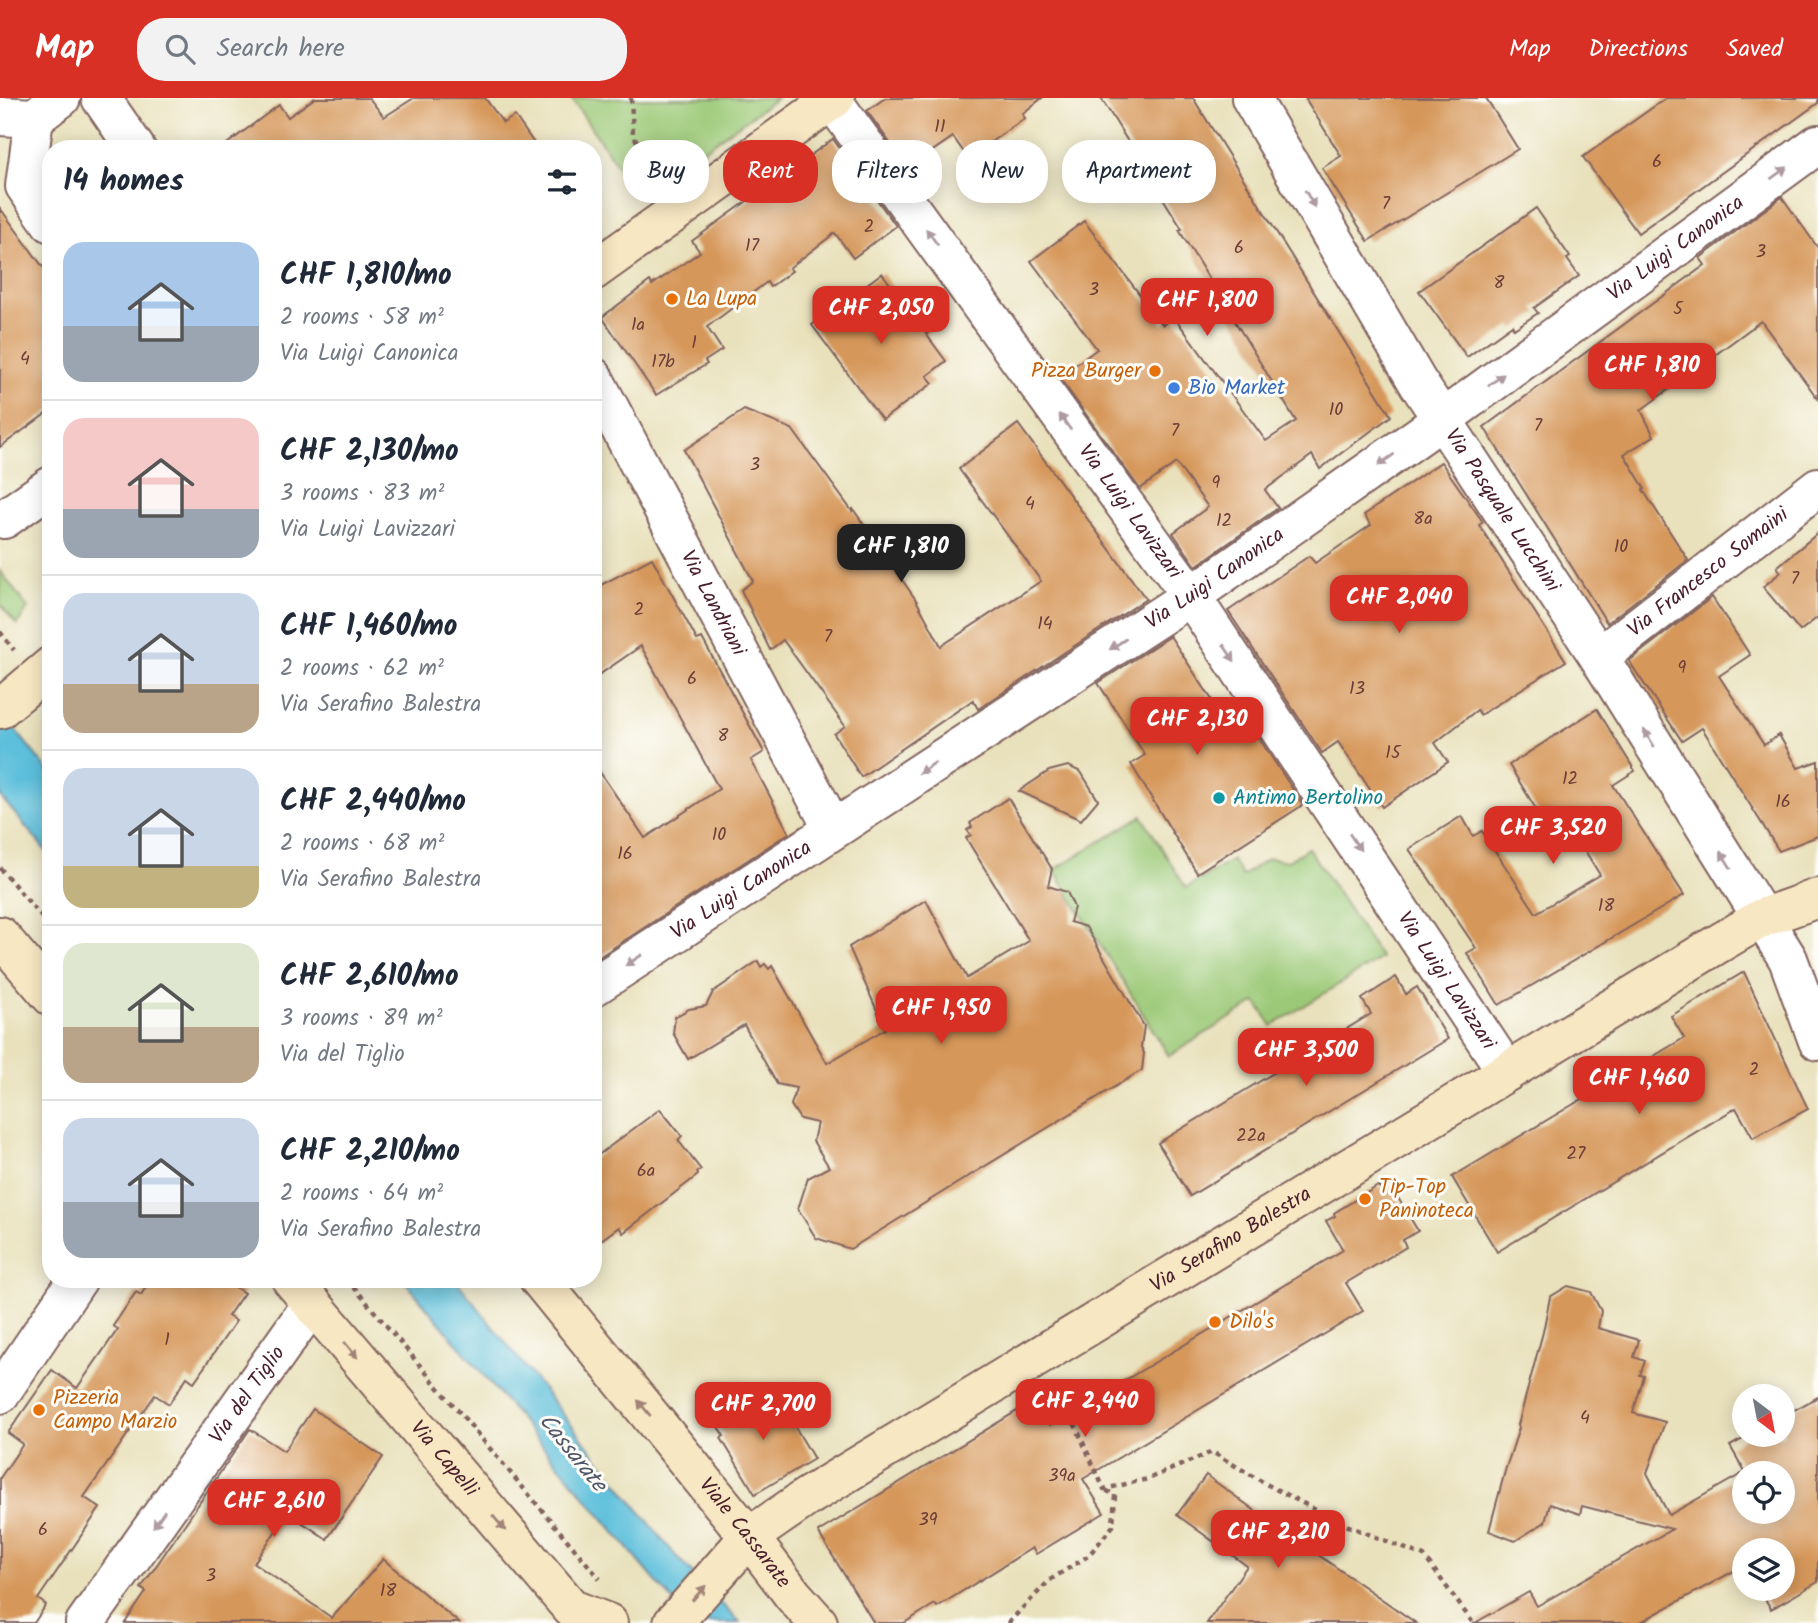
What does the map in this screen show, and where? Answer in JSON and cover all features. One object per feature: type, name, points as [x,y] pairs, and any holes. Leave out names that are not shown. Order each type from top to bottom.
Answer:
[{"type":"main road","points":[[602,264],[834,99]]},
{"type":"main road","points":[[3,706],[42,674]]},
{"type":"main road","name":"Via Serafino Balestra","points":[[673,1623],[737,1550],[807,1497],[1762,918],[1818,898]]},
{"type":"main road","points":[[0,936],[42,985]]},
{"type":"main road","name":"Viale Cassarate","points":[[546,1288],[737,1550],[793,1595],[818,1623]]},
{"type":"main road","name":"Via Capelli","points":[[301,1291],[572,1609],[607,1622]]},
{"type":"street","points":[[101,98],[130,140]]},
{"type":"street","name":"Via Pasquale Lucchini","points":[[1251,98],[1441,420],[1599,657],[1788,959],[1818,1041]]},
{"type":"street","name":"Via Luigi Lavizzari","points":[[834,99],[1191,596],[1507,1072]]},
{"type":"street","points":[[32,111],[25,186],[42,210]]},
{"type":"street","name":"Via Luigi Canonica","points":[[602,981],[1191,596],[1441,420],[1818,144]]},
{"type":"street","name":"Via Landriani","points":[[602,394],[833,830]]},
{"type":"street","name":"Via Francesco Somaini","points":[[1599,657],[1818,487]]},
{"type":"street","points":[[4,519],[42,492]]},
{"type":"street","points":[[0,1394],[72,1288]]},
{"type":"street","name":"Via del Tiglio","points":[[85,1623],[301,1291]]},
{"type":"path","points":[[631,98],[633,134],[657,182],[659,223]]},
{"type":"path","points":[[0,868],[42,917]]},
{"type":"path","points":[[355,1288],[603,1583],[607,1622]]},
{"type":"path","points":[[1007,1623],[1050,1580],[1088,1556],[1113,1526],[1115,1495],[1104,1489],[1060,1390],[1039,1356]]},
{"type":"path","points":[[1104,1489],[1148,1479],[1212,1452],[1341,1523],[1424,1556],[1473,1623]]},
{"type":"green space","points":[[571,98],[777,98],[709,146],[709,140],[623,140],[623,174]]},
{"type":"green space","points":[[0,571],[28,608],[17,625],[0,604]]},
{"type":"green space","points":[[1142,816],[1186,888],[1232,860],[1242,876],[1269,858],[1288,861],[1308,848],[1381,958],[1272,1026],[1256,1002],[1169,1056],[1054,870]]},
{"type":"water","points":[[0,711],[42,763],[42,846],[0,796]]},
{"type":"water","name":"Cassarate","points":[[411,1288],[462,1288],[675,1555],[740,1623],[693,1623]]},
{"type":"building","points":[[315,98],[369,98],[384,117],[414,98],[485,98],[503,123],[515,116],[532,140],[232,140],[279,105],[288,117]]},
{"type":"building","points":[[885,98],[1042,98],[1022,114],[1025,118],[994,140],[956,141],[953,137],[942,145],[942,140],[888,140],[867,111]]},
{"type":"building","points":[[1101,98],[1193,98],[1391,416],[1320,469],[1312,455],[1265,490],[1278,508],[1196,566],[1173,533],[1208,507],[1176,463],[1140,489],[1059,377],[1097,349],[1031,261],[1084,221],[1163,325],[1174,317],[1266,441],[1296,421],[1179,230],[1182,229],[1166,203],[1216,203],[1216,140],[1127,140]]},
{"type":"building","points":[[1305,98],[1486,98],[1518,149],[1368,241],[1322,168],[1341,156]]},
{"type":"building","points":[[1666,98],[1818,98],[1818,103],[1638,233],[1583,157]]},
{"type":"building","points":[[834,140],[832,203],[879,203],[896,226],[853,258],[835,233],[789,268],[792,271],[770,287],[767,282],[707,327],[722,350],[705,361],[707,364],[656,395],[602,317],[650,281],[652,285],[700,252],[692,241],[745,203],[818,203],[818,150]]},
{"type":"building","points":[[1782,197],[1818,248],[1818,399],[1761,321],[1641,410],[1654,436],[1624,454],[1645,489],[1643,490],[1688,560],[1607,623],[1484,427],[1705,265],[1700,258]]},
{"type":"building","points":[[0,208],[42,266],[42,417],[0,447]]},
{"type":"building","points":[[1536,208],[1570,257],[1567,259],[1579,276],[1534,308],[1538,313],[1514,329],[1512,325],[1467,357],[1419,291]]},
{"type":"building","points":[[882,273],[908,309],[913,305],[932,330],[926,334],[946,361],[927,376],[933,383],[882,420],[812,325]]},
{"type":"building","points":[[744,410],[792,429],[852,511],[853,509],[916,600],[941,646],[1041,581],[959,469],[1018,424],[1146,599],[978,709],[973,700],[861,777],[834,734],[845,726],[783,640],[770,650],[741,590],[753,581],[684,450]]},
{"type":"building","points":[[1441,462],[1483,522],[1479,525],[1566,661],[1480,715],[1477,710],[1435,743],[1448,762],[1382,807],[1338,742],[1322,753],[1228,611],[1309,556],[1315,563],[1371,525],[1364,515]]},
{"type":"building","points":[[1818,533],[1818,617],[1800,631],[1763,587],[1781,572],[1777,567]]},
{"type":"building","points":[[652,558],[697,640],[702,638],[764,752],[751,760],[789,833],[602,955],[602,775],[645,838],[719,789],[641,646],[602,673],[602,584]]},
{"type":"building","points":[[1712,597],[1750,655],[1719,676],[1764,745],[1779,735],[1798,768],[1818,761],[1818,836],[1779,851],[1702,728],[1682,741],[1629,661]]},
{"type":"building","points":[[1170,636],[1218,709],[1233,699],[1303,805],[1197,873],[1131,764],[1145,755],[1098,683]]},
{"type":"building","points":[[1597,709],[1635,771],[1613,785],[1684,895],[1499,1005],[1467,953],[1476,948],[1409,849],[1462,816],[1473,836],[1482,831],[1536,913],[1600,875],[1569,825],[1552,835],[1509,765]]},
{"type":"building","points":[[1068,766],[1081,772],[1098,800],[1081,820],[1019,791],[1049,771]]},
{"type":"building","points":[[1008,798],[1052,869],[1048,886],[1067,892],[1074,907],[1070,922],[1086,927],[1144,1026],[1142,1070],[850,1249],[816,1238],[798,1209],[808,1178],[829,1167],[813,1141],[817,1123],[800,1119],[791,1105],[796,1088],[777,1084],[744,1025],[688,1059],[673,1033],[675,1017],[689,1009],[706,1006],[713,992],[758,961],[761,967],[765,964],[769,969],[772,966],[827,1063],[885,1029],[849,947],[926,900],[967,978],[1029,941],[966,838],[971,835],[967,830],[972,827],[970,823]]},
{"type":"building","points":[[1744,972],[1808,1109],[1753,1138],[1736,1108],[1497,1252],[1452,1177],[1684,1038],[1671,1016]]},
{"type":"building","points":[[1396,977],[1406,994],[1417,987],[1448,1039],[1190,1196],[1158,1143],[1371,1014],[1362,999]]},
{"type":"building","points":[[660,1109],[682,1136],[678,1140],[701,1170],[623,1233],[619,1227],[602,1239],[602,1152]]},
{"type":"building","points":[[1389,1183],[1418,1231],[1403,1240],[1406,1247],[1346,1283],[1363,1311],[1083,1479],[1104,1513],[1036,1554],[1032,1548],[937,1607],[935,1604],[904,1623],[874,1623],[818,1532],[1035,1400],[1050,1425],[1343,1250],[1326,1221],[1335,1216],[1334,1213],[1378,1186],[1380,1188]]},
{"type":"building","points":[[1568,1286],[1591,1292],[1601,1311],[1598,1328],[1639,1340],[1634,1357],[1645,1361],[1640,1375],[1644,1376],[1633,1413],[1665,1422],[1647,1473],[1669,1515],[1732,1479],[1732,1524],[1795,1524],[1795,1461],[1739,1461],[1730,1446],[1796,1447],[1796,1409],[1818,1397],[1818,1582],[1795,1595],[1795,1538],[1732,1538],[1732,1572],[1639,1623],[1475,1623],[1529,1592],[1537,1606],[1672,1529],[1582,1506],[1580,1514],[1550,1504],[1545,1522],[1515,1541],[1489,1531],[1550,1297]]},
{"type":"building","points":[[145,1288],[236,1288],[244,1293],[228,1316],[236,1321],[194,1382],[187,1377],[169,1404],[155,1395],[84,1497],[100,1508],[38,1599],[46,1605],[34,1623],[0,1623],[0,1478],[23,1444],[8,1433],[52,1370],[77,1388],[118,1329],[113,1326],[136,1292],[141,1295]]},
{"type":"building","points":[[769,1392],[777,1405],[781,1403],[814,1459],[755,1494],[721,1438],[724,1436],[713,1419],[733,1407],[740,1409]]},
{"type":"building","points":[[313,1409],[383,1457],[327,1539],[288,1513],[254,1563],[332,1618],[383,1559],[459,1623],[125,1623],[146,1592],[141,1588],[250,1429],[284,1451]]},
{"type":"building","points":[[1206,1475],[1416,1623],[1207,1623],[1247,1566],[1177,1515]]},
{"type":"building","points":[[1766,1601],[1785,1601],[1771,1609]]},
{"type":"place","name":"La Lupa","points":[[672,299]]},
{"type":"place","name":"Pizza Burger","points":[[1155,371]]},
{"type":"place","name":"Bio Market","points":[[1174,388]]},
{"type":"place","name":"Antimo Bertolino","points":[[1219,798]]},
{"type":"place","name":"Tip-Top Paninoteca","points":[[1365,1199]]},
{"type":"place","name":"Dilo's","points":[[1215,1322]]},
{"type":"place","name":"Pizzeria Campo Marzio","points":[[39,1410]]}]
